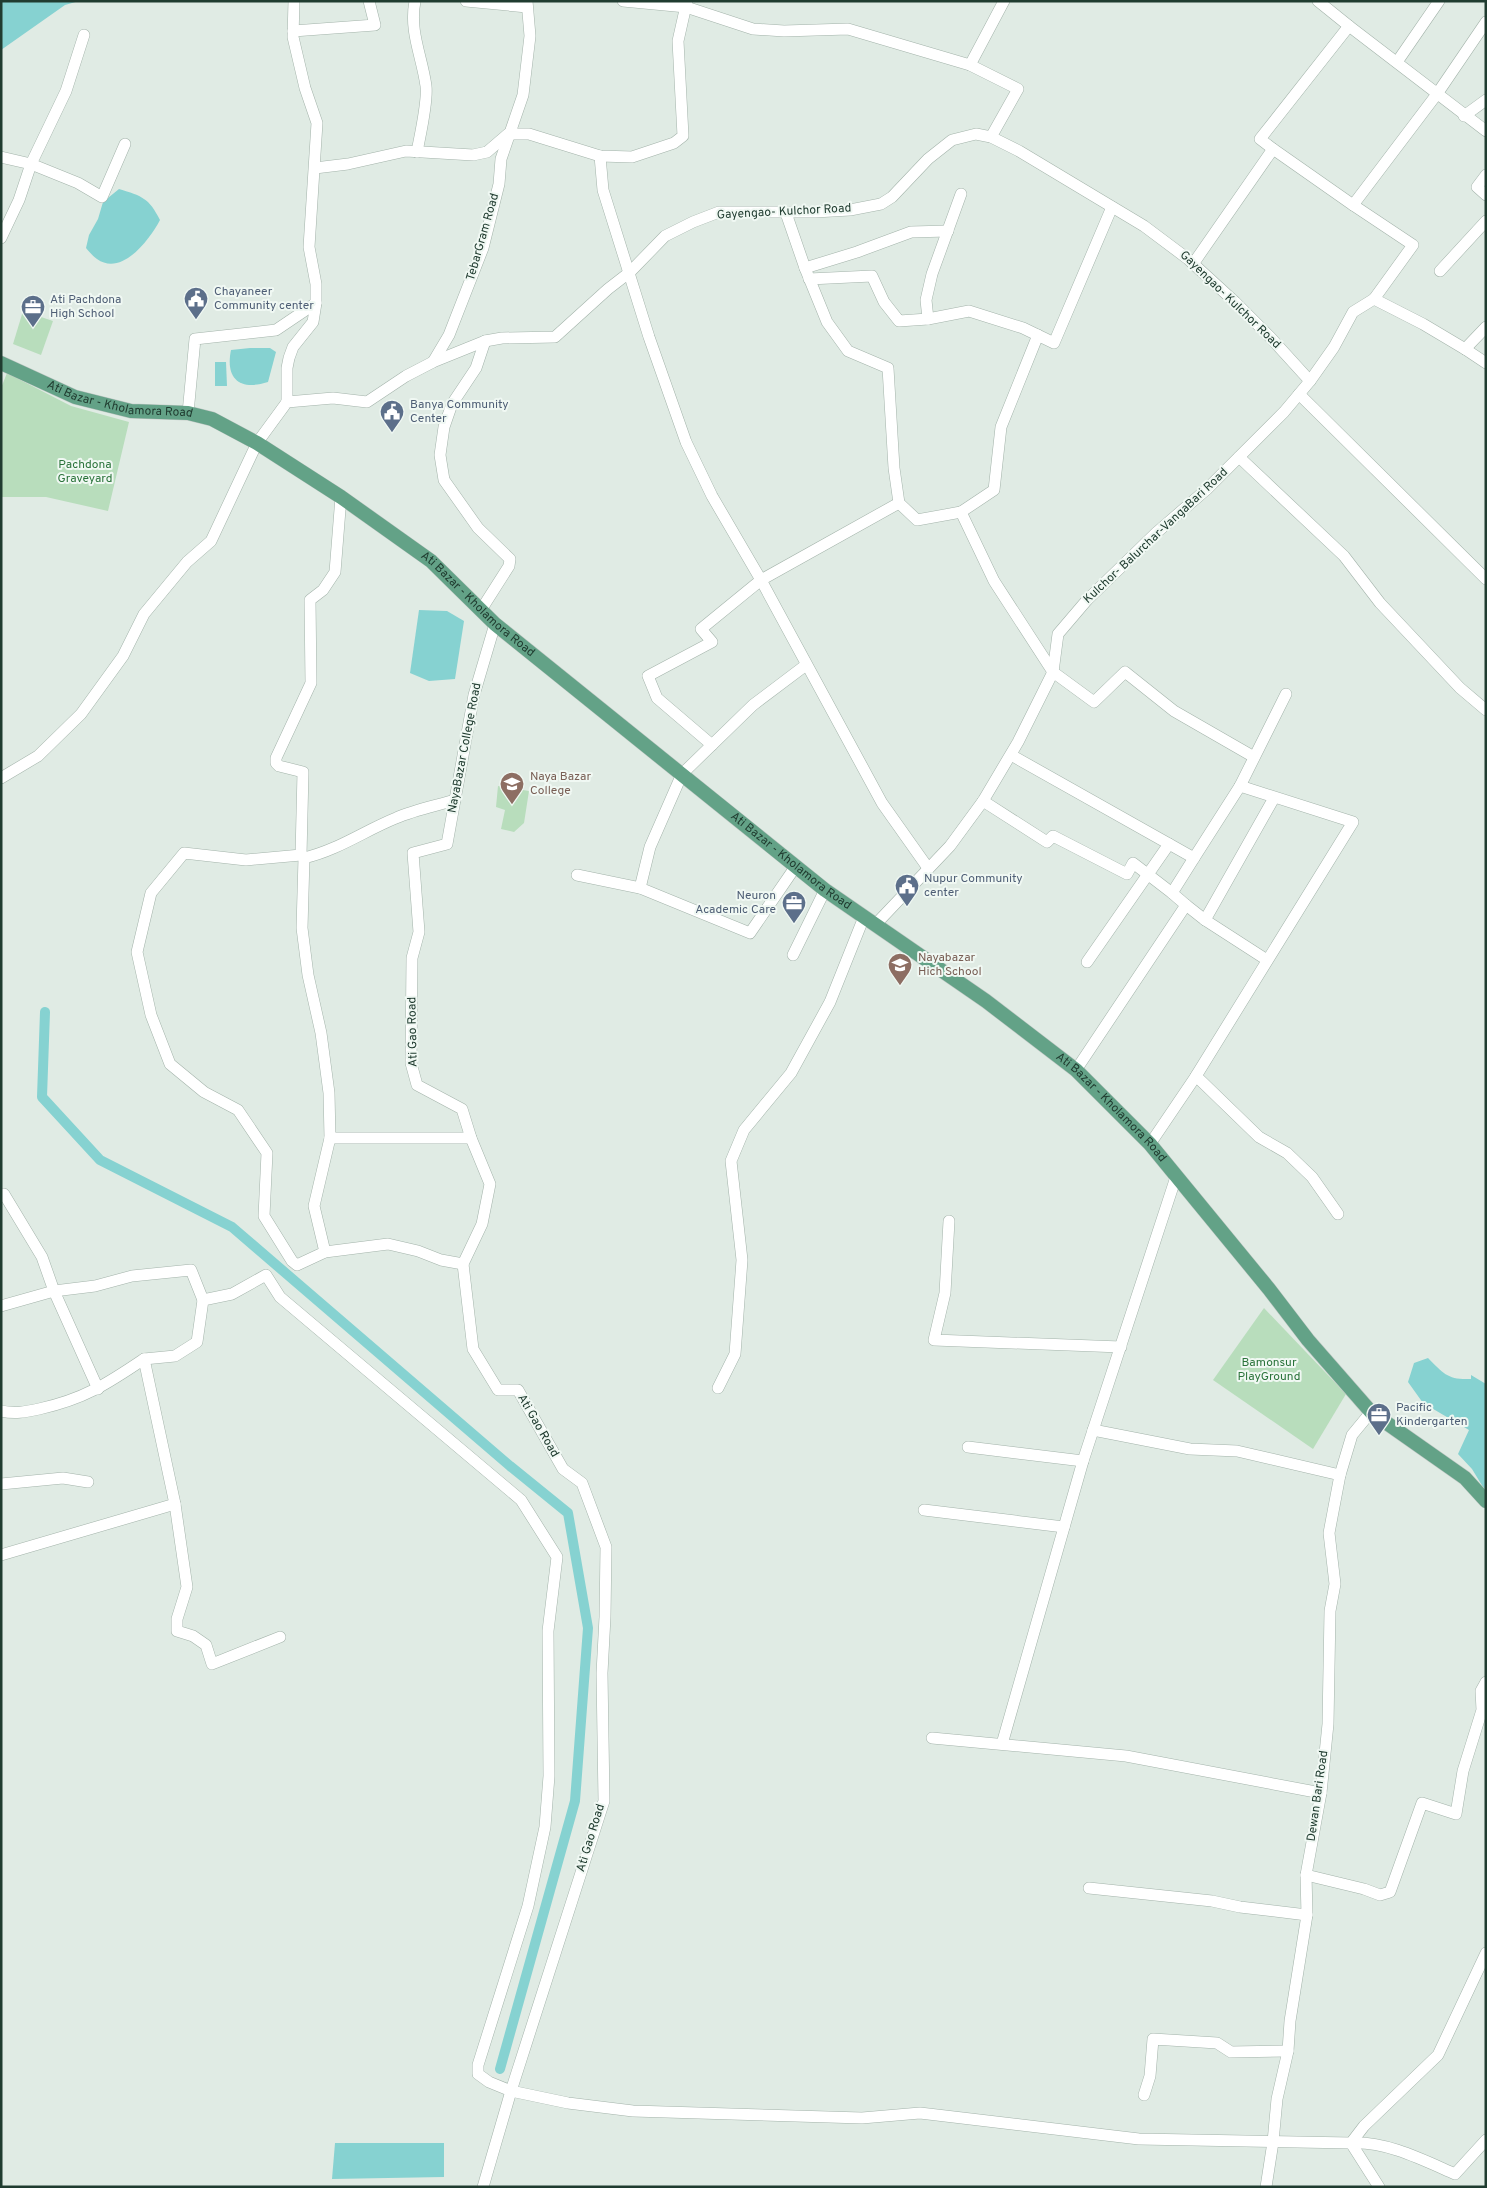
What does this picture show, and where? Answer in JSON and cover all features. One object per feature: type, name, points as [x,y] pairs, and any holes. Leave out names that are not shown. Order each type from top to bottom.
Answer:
[{"type":"main road","name":"Ati Bazar - Kholamora Road","points":[[1,363],[75,396],[131,412],[188,413],[212,419],[257,443],[341,497],[431,561],[495,624],[825,890],[986,1000],[1076,1070],[1150,1144],[1269,1289],[1308,1340],[1371,1412],[1465,1478],[1486,1501]]},
{"type":"street","points":[[1,778],[38,756],[80,714],[123,656],[144,614],[187,562],[211,541],[257,443],[288,402],[287,368],[289,358],[293,347],[313,322],[316,303],[316,284],[309,247],[317,123],[303,80],[293,31],[294,1]]},
{"type":"street","points":[[293,31],[375,25],[369,1]]},
{"type":"street","points":[[416,1],[412,17],[417,50],[426,87],[417,152]]},
{"type":"street","points":[[466,1],[527,4]]},
{"type":"street","points":[[623,1],[687,4],[753,29],[784,31],[848,29],[970,65],[1018,89],[991,137]]},
{"type":"street","points":[[970,65],[1004,1]]},
{"type":"street","points":[[1318,1],[1464,116],[1486,131]]},
{"type":"street","points":[[1397,62],[1439,1]]},
{"type":"street","name":"TebarGram Road","points":[[433,362],[449,335],[483,248],[499,184],[501,159],[522,95],[530,36],[527,4]]},
{"type":"street","points":[[508,134],[529,134],[600,156],[632,157],[674,143],[683,136],[678,41],[687,4]]},
{"type":"street","points":[[1353,205],[1437,94],[1486,22]]},
{"type":"street","points":[[1348,26],[1260,139],[1413,245],[1374,299],[1424,324],[1486,363]]},
{"type":"street","points":[[1,238],[19,200],[31,164],[66,91],[84,35]]},
{"type":"street","points":[[1464,116],[1486,100]]},
{"type":"street","name":"TebarGram Road","points":[[315,168],[348,164],[406,151],[473,155],[487,152],[508,134]]},
{"type":"street","name":"Gayengao- Kulchor Road","points":[[288,402],[333,398],[367,402],[406,376],[433,362],[485,340],[555,337],[608,289],[630,272],[665,236],[693,222],[719,212],[786,213],[850,210],[881,204],[892,198],[928,159],[952,140],[976,134],[991,137],[1019,151],[1144,226],[1193,264],[1270,337],[1310,381]]},
{"type":"street","points":[[1,157],[31,164],[78,183],[102,197],[125,144]]},
{"type":"street","points":[[1193,264],[1273,149]]},
{"type":"street","points":[[600,156],[603,190],[649,337],[686,442],[712,496],[761,580],[882,803],[928,868]]},
{"type":"street","points":[[1486,175],[1477,187],[1486,195]]},
{"type":"street","points":[[928,319],[926,300],[932,274],[961,194]]},
{"type":"street","points":[[807,274],[872,276],[884,302],[899,321],[928,319],[969,311],[1023,328],[1054,343],[1112,207]]},
{"type":"street","points":[[786,213],[807,274],[827,322],[848,351],[888,368],[894,468],[899,503],[917,520],[961,512],[994,490],[1001,427],[1038,335]]},
{"type":"street","points":[[1440,271],[1486,222]]},
{"type":"street","points":[[807,274],[857,252],[911,232],[948,231]]},
{"type":"street","name":"Kulchor- Balurchar-VangaBari Road","points":[[870,921],[950,846],[983,801],[1011,755],[1054,672],[1058,634],[1081,607],[1156,533],[1207,489],[1299,394],[1334,347],[1353,312],[1374,299]]},
{"type":"street","points":[[188,413],[195,339],[276,330],[316,303]]},
{"type":"street","points":[[1465,349],[1486,327]]},
{"type":"street","points":[[481,610],[509,566],[510,559],[478,528],[444,480],[440,455],[444,427],[452,404],[476,368],[485,340]]},
{"type":"street","points":[[1299,394],[1486,579]]},
{"type":"street","points":[[1239,457],[1344,556],[1380,603],[1460,688],[1486,710]]},
{"type":"street","points":[[325,1252],[314,1206],[330,1138],[329,1093],[321,1033],[308,976],[302,928],[303,772],[279,766],[276,763],[276,758],[310,683],[310,600],[322,590],[335,572],[341,497]]},
{"type":"street","points":[[712,745],[657,698],[648,676],[712,642],[701,628],[761,580],[899,503]]},
{"type":"street","points":[[961,512],[994,581],[1054,672],[1094,702],[1125,672],[1174,711],[1254,757]]},
{"type":"street","name":"NayaBazar College Road","points":[[447,844],[474,695],[495,624]]},
{"type":"street","points":[[640,888],[650,847],[682,774],[752,705],[806,665]]},
{"type":"street","points":[[1172,893],[1240,786],[1286,694]]},
{"type":"street","points":[[1011,755],[1194,858]]},
{"type":"street","points":[[1150,1144],[1196,1076],[1354,822],[1240,786]]},
{"type":"street","points":[[1204,920],[1274,798]]},
{"type":"street","points":[[454,800],[398,817],[374,827],[322,854],[246,860],[184,853],[151,893],[137,952],[151,1015],[170,1064],[204,1092],[238,1110],[267,1153],[264,1216],[297,1265],[325,1252],[388,1244],[418,1251],[441,1260],[463,1264]]},
{"type":"street","points":[[983,801],[1047,842],[1053,836],[1127,874],[1133,863],[1204,920],[1267,960]]},
{"type":"street","name":"Ati Gao Road","points":[[447,844],[413,853],[419,932],[412,958],[411,1063],[416,1085],[462,1109],[471,1138],[490,1184],[482,1224],[463,1264],[473,1348],[498,1390],[518,1390],[563,1470],[582,1483],[606,1547],[606,1617],[602,1673],[604,1801],[511,2091],[483,2187]]},
{"type":"street","points":[[1087,962],[1147,873],[1169,844]]},
{"type":"street","points":[[577,875],[640,888],[750,933],[796,866]]},
{"type":"street","points":[[793,955],[825,890]]},
{"type":"street","points":[[1076,1070],[1186,905]]},
{"type":"street","points":[[718,1388],[735,1354],[742,1260],[731,1161],[744,1130],[795,1066],[830,1002],[870,921]]},
{"type":"street","points":[[1196,1076],[1259,1136],[1287,1153],[1312,1177],[1338,1214]]},
{"type":"street","points":[[330,1138],[471,1138]]},
{"type":"street","points":[[1002,1744],[1083,1461],[1176,1177]]},
{"type":"street","points":[[1,1194],[4,1194],[42,1257],[54,1291],[98,1389]]},
{"type":"street","points":[[949,1221],[946,1293],[934,1340],[1121,1347]]},
{"type":"street","points":[[1,1306],[54,1291],[95,1286],[132,1276],[191,1270],[203,1300],[197,1342],[175,1356],[144,1359],[98,1389],[54,1406],[15,1414],[1,1411]]},
{"type":"street","points":[[203,1300],[232,1294],[266,1274],[280,1297],[521,1500],[557,1557],[548,1632],[549,1776],[545,1827],[528,1906],[478,2065],[478,2074],[489,2082],[511,2091],[568,2103],[633,2111],[862,2118],[920,2113],[1139,2139],[1368,2142],[1423,2160],[1455,2174],[1486,2140]]},
{"type":"street","points":[[144,1359],[175,1504],[187,1587],[177,1631],[193,1636],[206,1645],[212,1664],[280,1638]]},
{"type":"street","name":"Dewan Bari Road","points":[[1266,2187],[1277,2100],[1288,2051],[1290,2021],[1307,1916],[1306,1875],[1321,1793],[1328,1724],[1330,1611],[1335,1584],[1329,1533],[1340,1475],[1352,1435],[1371,1412]]},
{"type":"street","points":[[1093,1430],[1190,1449],[1237,1451],[1340,1475]]},
{"type":"street","points":[[968,1447],[1083,1461]]},
{"type":"street","points":[[1,1484],[63,1478],[88,1482]]},
{"type":"street","points":[[1,1555],[175,1504]]},
{"type":"street","points":[[924,1510],[1064,1527]]},
{"type":"street","points":[[1306,1875],[1364,1889],[1380,1895],[1390,1892],[1422,1803],[1456,1814],[1463,1771],[1482,1710],[1481,1691],[1486,1682]]},
{"type":"street","points":[[932,1738],[1126,1756],[1321,1793]]},
{"type":"street","points":[[1089,1888],[1212,1901],[1240,1907],[1307,1916]]},
{"type":"street","points":[[1351,2143],[1364,2126],[1438,2055],[1486,1953]]},
{"type":"street","points":[[1144,2095],[1150,2076],[1153,2039],[1217,2044],[1231,2052],[1288,2051]]},
{"type":"street","points":[[1351,2143],[1379,2187]]},
{"type":"green space","points":[[23,311],[53,321],[41,355],[13,344]]},
{"type":"green space","name":"Pachdona Graveyard","points":[[7,373],[71,406],[129,422],[108,511],[46,497],[1,497],[1,388]]},
{"type":"green space","points":[[498,786],[529,791],[524,823],[514,832],[501,829],[505,810],[496,807]]},
{"type":"green space","name":"Bamonsur PlayGround","points":[[1264,1308],[1346,1394],[1313,1449],[1213,1380]]},
{"type":"water","points":[[1,1],[79,1],[65,5],[1,50]]},
{"type":"water","points":[[119,189],[134,194],[148,202],[160,220],[149,237],[134,253],[125,260],[116,263],[106,263],[97,259],[86,248],[89,235],[98,219],[103,202]]},
{"type":"water","points":[[270,348],[276,352],[268,382],[250,385],[242,383],[233,375],[230,368],[231,350]]},
{"type":"water","points":[[215,362],[226,362],[227,386],[215,386]]},
{"type":"water","points":[[419,610],[447,611],[464,621],[455,679],[429,681],[410,673]]},
{"type":"water","points":[[1428,1358],[1447,1375],[1471,1379],[1471,1375],[1486,1384],[1486,1492],[1472,1469],[1458,1454],[1469,1430],[1423,1403],[1408,1382],[1414,1363]]},
{"type":"water","points":[[335,2143],[444,2143],[444,2177],[332,2179]]},
{"type":"waterway","points":[[45,1012],[42,1097],[100,1160],[232,1227],[510,1466],[568,1513],[588,1628],[575,1801],[500,2069]]},
{"type":"place","name":"Chayaneer Community center","points":[[196,320]]},
{"type":"place","name":"Ati Pachdona High School","points":[[33,328]]},
{"type":"place","name":"Banya Community Center","points":[[392,433]]},
{"type":"place","name":"Naya Bazar College","points":[[512,805]]},
{"type":"place","name":"Nupur Community center","points":[[907,907]]},
{"type":"place","name":"Neuron Academic Care","points":[[794,924]]},
{"type":"place","name":"Nayabazar Hich School","points":[[900,986]]},
{"type":"place","name":"Pacific Kindergarten","points":[[1379,1436]]}]
